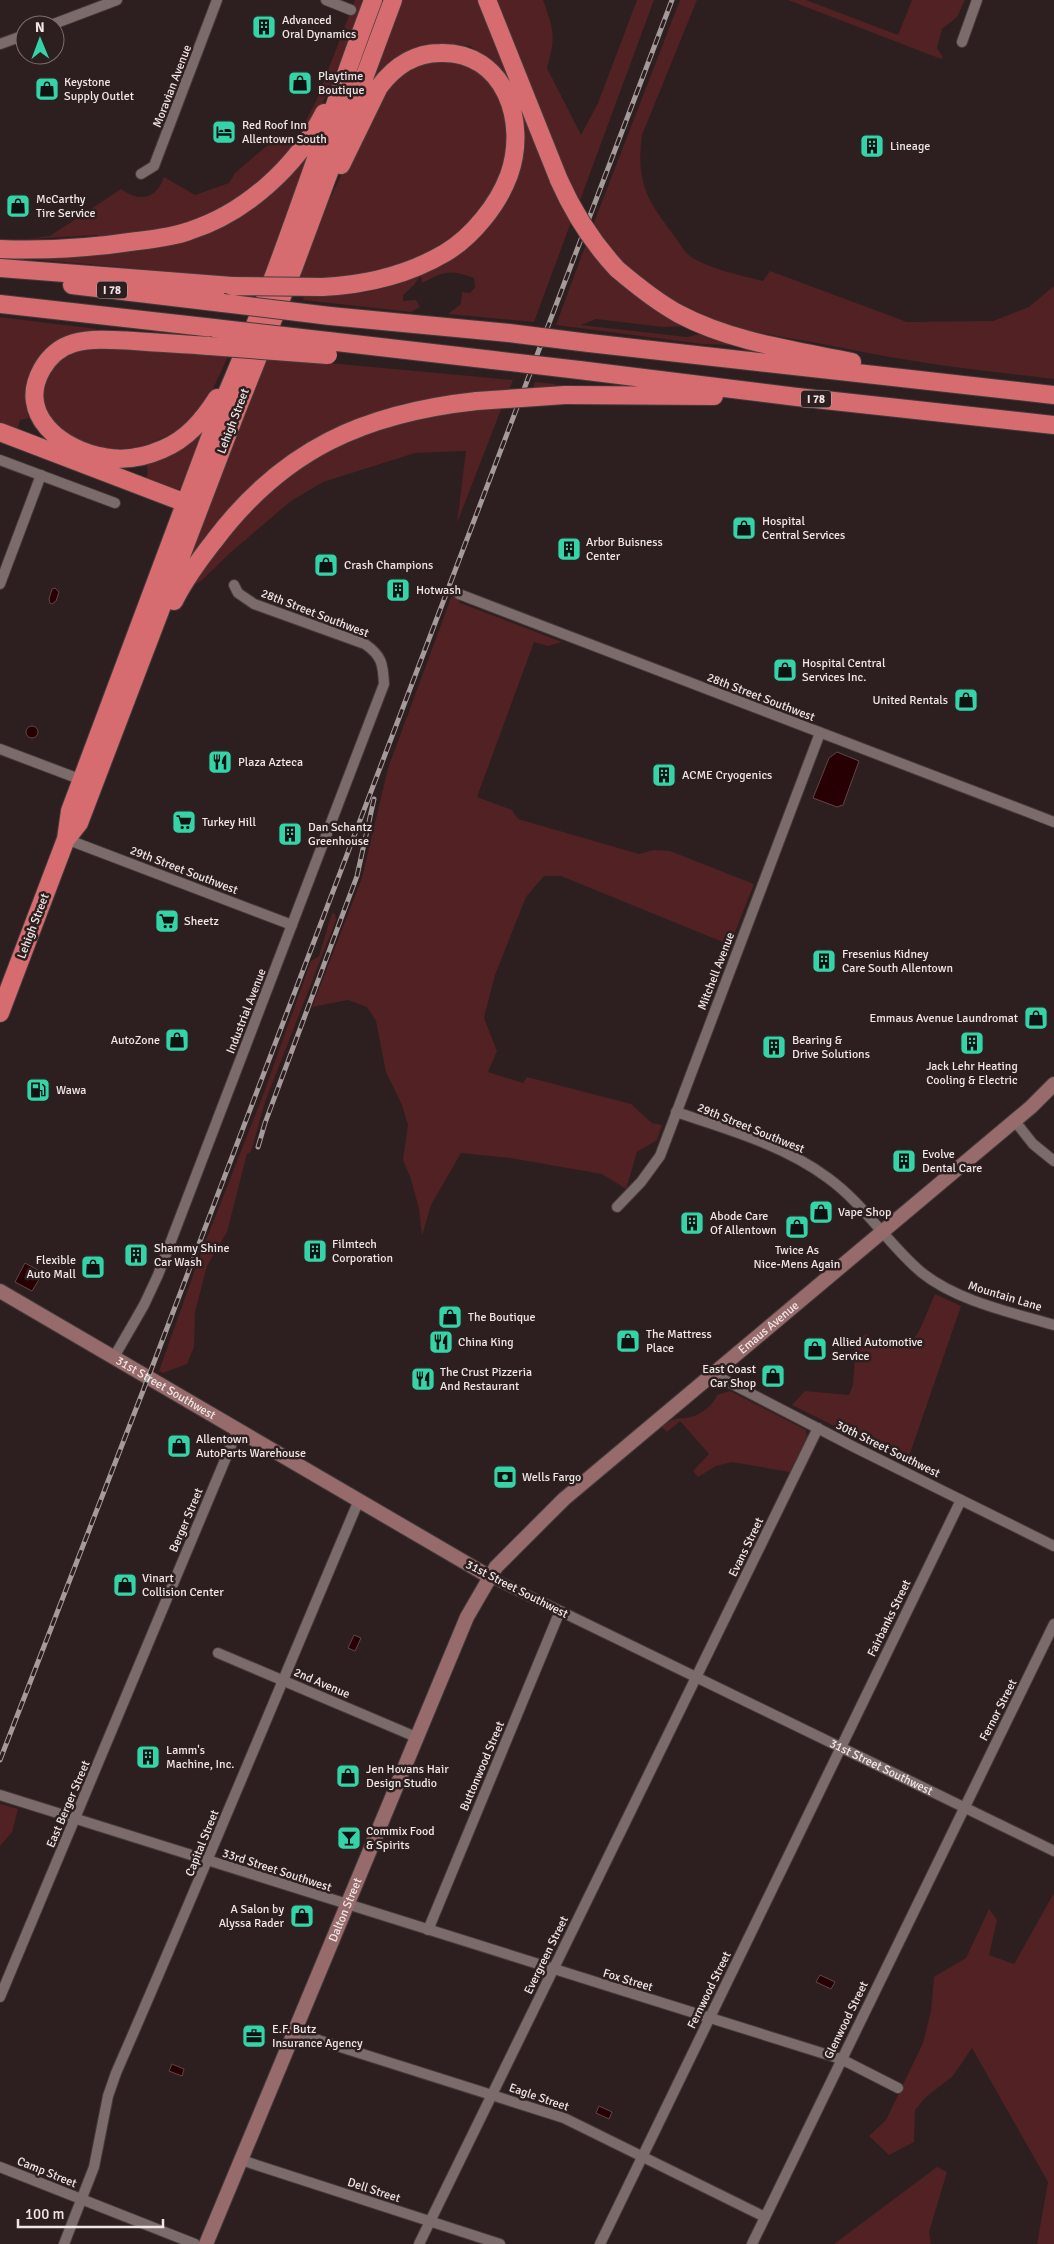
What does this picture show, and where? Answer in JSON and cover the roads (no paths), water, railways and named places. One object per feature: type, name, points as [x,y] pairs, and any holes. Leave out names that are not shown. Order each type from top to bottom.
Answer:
[{"type":"highway","name":"Lehigh Street","points":[[66,839],[79,823],[140,666],[224,400],[299,209],[373,0]]},
{"type":"highway","name":"Lehigh Street","points":[[0,1014],[66,839],[70,811],[82,780],[192,506],[293,269],[393,0]]},
{"type":"highway","points":[[487,0],[559,180],[575,215],[592,240],[617,269],[680,315],[724,333],[958,384]]},
{"type":"highway","points":[[0,268],[232,286],[322,287],[352,286],[381,280],[417,268],[446,253],[463,239],[490,210],[509,176],[516,143],[515,128],[513,113],[502,84],[484,66],[462,55],[434,53],[409,60],[387,76],[379,87],[347,152],[293,269]]},
{"type":"highway","points":[[0,249],[41,250],[108,246],[189,231],[213,221],[258,193],[296,156],[316,127],[352,57]]},
{"type":"highway","name":"I 78","points":[[0,277],[330,316],[509,334],[1054,396]]},
{"type":"highway","name":"I 78","points":[[0,304],[214,328],[328,348],[489,359],[797,397],[1054,425]]},
{"type":"highway","points":[[242,357],[200,422],[177,442],[148,455],[118,459],[91,454],[68,444],[56,436],[40,418],[34,400],[38,376],[51,358],[66,346],[75,343],[104,340],[209,346],[328,348]]},
{"type":"highway","points":[[140,666],[190,573],[232,516],[267,482],[299,458],[324,443],[370,423],[410,411],[477,401],[565,395],[797,397]]},
{"type":"highway","points":[[0,432],[192,506]]},
{"type":"main road","name":"Emaus Avenue","points":[[490,1577],[522,1539],[564,1499],[711,1373],[1014,1120],[1054,1084]]},
{"type":"main road","name":"31st Street Southwest","points":[[0,1291],[490,1577]]},
{"type":"main road","name":"Dalton Street","points":[[206,2244],[467,1617],[490,1577]]},
{"type":"street","points":[[65,20],[117,0]]},
{"type":"street","name":"Moravian Avenue","points":[[141,174],[154,166],[217,0]]},
{"type":"street","points":[[326,0],[350,10]]},
{"type":"street","points":[[962,42],[977,0]]},
{"type":"street","points":[[0,44],[15,39]]},
{"type":"street","points":[[0,460],[115,503]]},
{"type":"street","points":[[0,584],[41,475]]},
{"type":"street","name":"28th Street Southwest","points":[[234,585],[238,593],[254,604],[365,644],[376,652],[384,667]]},
{"type":"street","name":"28th Street Southwest","points":[[459,594],[1054,822]]},
{"type":"street","name":"Industrial Avenue","points":[[114,1356],[144,1305],[158,1275],[376,709],[384,684],[384,667]]},
{"type":"street","name":"Mitchell Avenue","points":[[617,1207],[641,1182],[660,1156],[820,733]]},
{"type":"street","points":[[0,749],[82,780]]},
{"type":"street","name":"29th Street Southwest","points":[[66,839],[292,925]]},
{"type":"street","name":"29th Street Southwest","points":[[676,1112],[762,1143],[806,1164],[847,1193],[882,1230]]},
{"type":"street","points":[[1014,1120],[1033,1144],[1054,1161]]},
{"type":"street","name":"Mountain Lane","points":[[882,1230],[912,1264],[951,1292],[1054,1325]]},
{"type":"street","name":"30th Street Southwest","points":[[711,1373],[1054,1546]]},
{"type":"street","name":"Evans Street","points":[[696,1677],[818,1428]]},
{"type":"street","name":"Berger Street","points":[[158,1621],[238,1429]]},
{"type":"street","name":"Capital Street","points":[[64,2244],[94,2168],[107,2104],[116,2073],[208,1861],[282,1680],[359,1500]]},
{"type":"street","name":"Fairbanks Street","points":[[840,1747],[961,1500]]},
{"type":"street","name":"31st Street Southwest","points":[[490,1577],[1054,1851]]},
{"type":"street","name":"Buttonwood Street","points":[[428,1930],[560,1611]]},
{"type":"street","name":"East Berger Street","points":[[0,1997],[158,1621]]},
{"type":"street","name":"Fernor Street","points":[[963,1807],[1054,1624]]},
{"type":"street","name":"2nd Avenue","points":[[218,1653],[416,1737]]},
{"type":"street","name":"Evergreen Street","points":[[419,2244],[696,1677]]},
{"type":"street","name":"Fernwood Street","points":[[600,2244],[786,1864],[840,1747]]},
{"type":"street","name":"33rd Street Southwest","points":[[0,1796],[346,1905]]},
{"type":"street","name":"Glenwood Street","points":[[752,2244],[963,1807]]},
{"type":"street","name":"Fox Street","points":[[346,1905],[841,2059],[898,2088]]},
{"type":"street","name":"Eagle Street","points":[[293,2032],[564,2118],[764,2217]]},
{"type":"street","name":"Dell Street","points":[[241,2160],[500,2244]]},
{"type":"street","name":"Camp Street","points":[[0,2167],[195,2244]]},
{"type":"railway","points":[[0,1760],[148,1378],[672,0]]},
{"type":"railway","points":[[258,1147],[265,1123],[357,876],[374,799]]},
{"type":"place","name":"Advanced Oral Dynamics","points":[[264,27]]},
{"type":"place","name":"Playtime Boutique","points":[[300,83]]},
{"type":"place","name":"Keystone Supply Outlet","points":[[47,89]]},
{"type":"place","name":"Red Roof Inn Allentown South","points":[[224,132]]},
{"type":"place","name":"Lineage","points":[[872,146]]},
{"type":"place","name":"McCarthy Tire Service","points":[[18,206]]},
{"type":"place","name":"Hospital Central Services","points":[[744,528]]},
{"type":"place","name":"Arbor Buisness Center","points":[[569,549]]},
{"type":"place","name":"Crash Champions","points":[[326,565]]},
{"type":"place","name":"Hotwash","points":[[398,590]]},
{"type":"place","name":"Hospital Central Services Inc.","points":[[785,670]]},
{"type":"place","name":"United Rentals","points":[[966,700]]},
{"type":"place","name":"Plaza Azteca","points":[[220,762]]},
{"type":"place","name":"ACME Cryogenics","points":[[664,775]]},
{"type":"place","name":"Turkey Hill","points":[[184,822]]},
{"type":"place","name":"Dan Schantz Greenhouse","points":[[290,834]]},
{"type":"place","name":"Sheetz","points":[[167,921]]},
{"type":"place","name":"Fresenius Kidney Care South Allentown","points":[[824,961]]},
{"type":"place","name":"Emmaus Avenue Laundromat","points":[[1036,1018]]},
{"type":"place","name":"AutoZone","points":[[177,1040]]},
{"type":"place","name":"Jack Lehr Heating Cooling & Electric","points":[[972,1043]]},
{"type":"place","name":"Bearing & Drive Solutions","points":[[774,1047]]},
{"type":"place","name":"Wawa","points":[[38,1090]]},
{"type":"place","name":"Evolve Dental Care","points":[[904,1161]]},
{"type":"place","name":"Vape Shop","points":[[821,1212]]},
{"type":"place","name":"Abode Care Of Allentown","points":[[692,1223]]},
{"type":"place","name":"Twice As Nice-Mens Again","points":[[797,1227]]},
{"type":"place","name":"Filmtech Corporation","points":[[315,1251]]},
{"type":"place","name":"Shammy Shine Car Wash","points":[[136,1255]]},
{"type":"place","name":"Flexible Auto Mall","points":[[93,1267]]},
{"type":"place","name":"The Boutique","points":[[450,1317]]},
{"type":"place","name":"The Mattress Place","points":[[628,1341]]},
{"type":"place","name":"China King","points":[[441,1342]]},
{"type":"place","name":"Allied Automotive Service","points":[[815,1349]]},
{"type":"place","name":"East Coast Car Shop","points":[[773,1376]]},
{"type":"place","name":"The Crust Pizzeria And Restaurant","points":[[423,1379]]},
{"type":"place","name":"Allentown AutoParts Warehouse","points":[[179,1446]]},
{"type":"place","name":"Wells Fargo","points":[[505,1477]]},
{"type":"place","name":"Vinart Collision Center","points":[[125,1585]]},
{"type":"place","name":"Lamm's Machine, Inc.","points":[[148,1757]]},
{"type":"place","name":"Jen Hovans Hair Design Studio","points":[[348,1776]]},
{"type":"place","name":"Commix Food & Spirits","points":[[349,1838]]},
{"type":"place","name":"A Salon by Alyssa Rader","points":[[302,1916]]},
{"type":"place","name":"E.F. Butz Insurance Agency","points":[[254,2036]]}]
